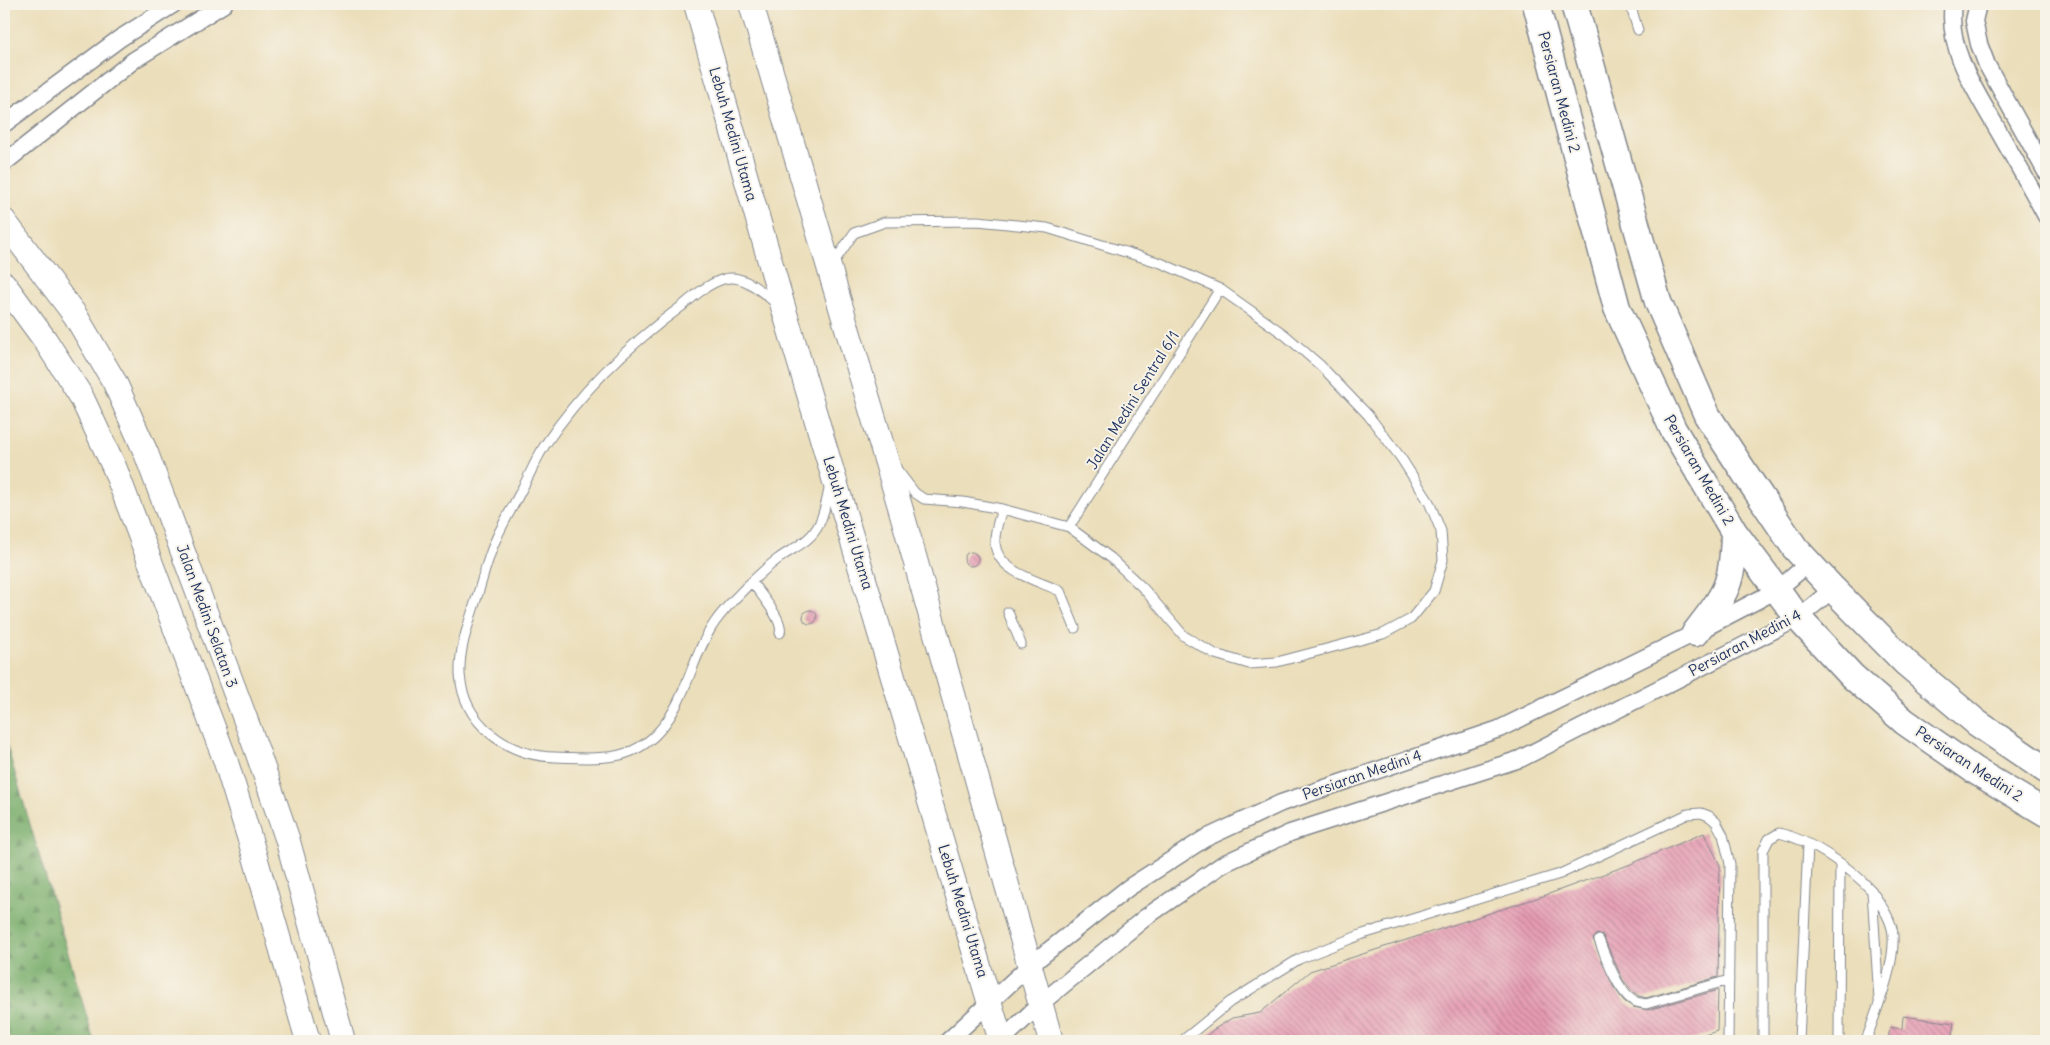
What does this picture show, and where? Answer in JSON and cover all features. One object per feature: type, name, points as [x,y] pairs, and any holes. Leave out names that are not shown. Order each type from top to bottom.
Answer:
[{"type":"main road","name":"Lebuh Medini Utama","points":[[696,4],[784,310],[1001,1041]]},
{"type":"main road","points":[[752,4],[885,456],[1051,1041]]},
{"type":"main road","name":"Persiaran Medini 2","points":[[1536,4],[1617,308],[1673,429],[1734,532],[1798,618],[1852,676],[1905,722],[1974,770],[2046,813]]},
{"type":"main road","points":[[1574,4],[1658,302],[1707,414],[1796,548],[1833,589],[1906,664],[1977,723],[2046,770]]},
{"type":"main road","name":"Jalan Medini Selatan 3","points":[[4,221],[75,316],[115,383],[146,453],[256,748],[287,838],[343,1041]]},
{"type":"main road","points":[[4,284],[45,340],[81,396],[115,469],[225,759],[308,1041]]},
{"type":"main road","points":[[1695,633],[1725,592],[1734,563],[1734,532]]},
{"type":"street","points":[[4,124],[119,39],[174,4]]},
{"type":"street","points":[[4,163],[134,60],[224,4]]},
{"type":"street","points":[[1953,4],[1954,39],[1962,61],[1973,85],[2046,216]]},
{"type":"street","points":[[1978,4],[1974,21],[1979,44],[1987,66],[2046,172]]},
{"type":"street","points":[[2010,151],[2029,140]]},
{"type":"street","name":"Persiaran Medini 4","points":[[948,1041],[1029,966],[1128,888],[1204,839],[1280,803],[1499,729],[1778,590],[1810,563]]},
{"type":"street","name":"Persiaran Medini 4","points":[[1001,1041],[1040,1004],[1146,917],[1223,864],[1290,833],[1520,759],[1798,618],[1833,589]]},
{"type":"lane","points":[[1630,4],[1638,30]]},
{"type":"lane","points":[[830,268],[854,232],[885,222],[978,221],[1047,228],[1161,263],[1220,289],[1285,335],[1321,366],[1368,414],[1401,458],[1429,502],[1441,531],[1443,560],[1434,590],[1411,619],[1383,634],[1277,662],[1249,664],[1215,654],[1184,636],[1143,588],[1111,558],[1069,527],[1002,508],[924,499],[915,493],[904,476],[885,456]]},
{"type":"lane","points":[[784,310],[754,287],[740,280],[726,278],[703,290],[655,326],[614,362],[574,406],[545,446],[495,541],[462,644],[460,675],[467,703],[482,728],[505,745],[537,757],[607,759],[629,753],[653,738],[671,718],[715,622],[752,582],[777,560],[804,542],[818,527],[833,475]]},
{"type":"lane","name":"Jalan Medini Sentral 6/1","points":[[1069,527],[1220,289]]},
{"type":"lane","points":[[1002,508],[994,541],[1000,559],[1008,567],[1060,591],[1074,628]]},
{"type":"lane","points":[[752,582],[779,621],[781,625],[780,633]]},
{"type":"lane","points":[[1008,612],[1021,644]]},
{"type":"lane","points":[[1182,1041],[1230,1002],[1299,959],[1363,934],[1560,874],[1688,814],[1701,813],[1709,816],[1716,822],[1723,835],[1730,864],[1728,1041]]},
{"type":"lane","points":[[1763,1041],[1763,851],[1769,839],[1779,833],[1793,836],[1840,863],[1860,878],[1872,891],[1885,912],[1893,934],[1891,964],[1866,1041]]},
{"type":"lane","points":[[1799,1041],[1808,844]]},
{"type":"lane","points":[[1840,863],[1840,1041]]},
{"type":"lane","points":[[1872,891],[1879,1000]]},
{"type":"lane","points":[[1599,940],[1604,955],[1621,988],[1633,1001],[1646,1004],[1728,980]]},
{"type":"green space","points":[[4,736],[94,1041],[4,1041]]},
{"type":"building","points":[[971,552],[976,554],[978,559],[976,564],[971,566],[966,564],[964,559],[966,554]]},
{"type":"building","points":[[810,610],[815,612],[817,617],[815,622],[810,624],[805,622],[803,617],[805,612]]},
{"type":"building","points":[[1704,833],[1720,865],[1718,977],[1646,998],[1639,996],[1623,980],[1603,936],[1597,934],[1593,939],[1613,986],[1624,1001],[1633,1007],[1648,1010],[1718,990],[1717,1031],[1686,1041],[1201,1041],[1213,1030],[1232,1018],[1260,1013],[1310,971],[1546,895],[1631,864]]},
{"type":"building","points":[[1903,1016],[1954,1023],[1951,1041],[1888,1041],[1890,1027],[1902,1029]]}]
